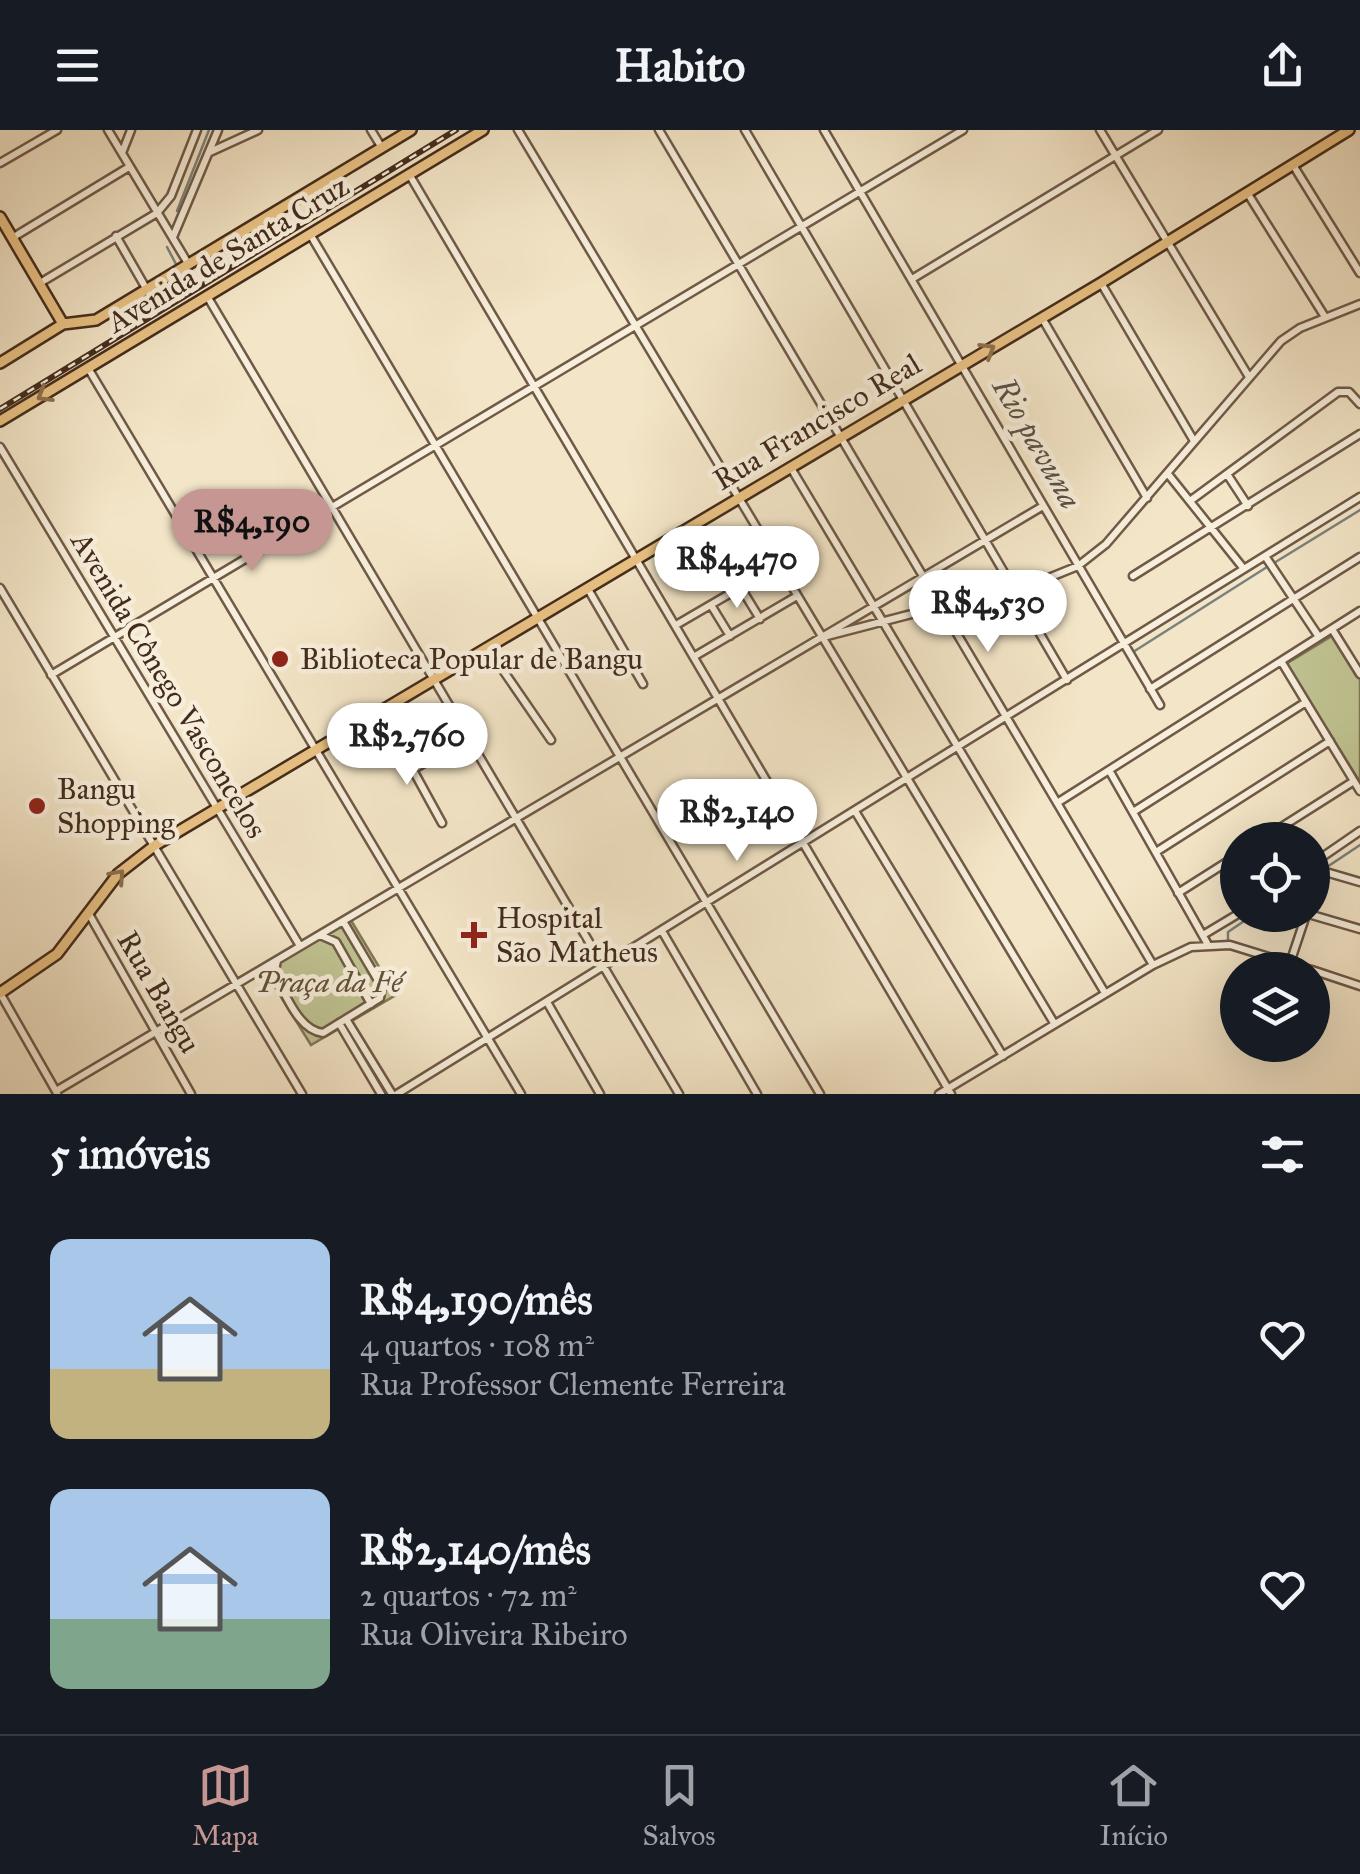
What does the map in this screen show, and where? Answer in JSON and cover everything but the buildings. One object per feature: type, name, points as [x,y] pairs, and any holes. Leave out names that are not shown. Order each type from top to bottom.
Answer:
[{"type":"main road","points":[[0,363],[64,324],[75,326],[96,320],[411,130]]},
{"type":"main road","name":"Avenida de Santa Cruz","points":[[0,422],[483,130]]},
{"type":"main road","name":"Rua Francisco Real","points":[[0,993],[57,954],[118,874],[154,846],[1101,283],[1349,130]]},
{"type":"main road","points":[[0,217],[64,324]]},
{"type":"street","points":[[0,164],[57,130]]},
{"type":"street","points":[[108,130],[189,266]]},
{"type":"street","points":[[122,155],[131,130]]},
{"type":"street","points":[[40,283],[158,213],[171,196],[198,130]]},
{"type":"street","points":[[173,238],[218,130]]},
{"type":"street","points":[[209,152],[258,130]]},
{"type":"street","points":[[371,130],[382,148]]},
{"type":"street","points":[[518,130],[1054,1023]]},
{"type":"street","points":[[659,130],[1152,964]]},
{"type":"street","points":[[745,130],[1066,680]]},
{"type":"street","points":[[824,130],[914,278],[1160,705]]},
{"type":"street","points":[[51,674],[963,130]]},
{"type":"street","points":[[1100,130],[1249,376]]},
{"type":"street","points":[[914,278],[1158,130]]},
{"type":"street","points":[[1293,165],[1360,274]]},
{"type":"street","points":[[12,238],[129,167]]},
{"type":"street","points":[[409,174],[949,1091]]},
{"type":"street","points":[[1248,194],[1325,318]]},
{"type":"street","points":[[310,234],[820,1094]]},
{"type":"street","points":[[116,236],[147,290]]},
{"type":"street","points":[[1101,283],[1195,442]]},
{"type":"street","points":[[207,296],[333,503],[679,1094]]},
{"type":"street","points":[[821,637],[940,608],[1078,566],[1106,544],[1249,376],[1290,334],[1360,304]]},
{"type":"street","points":[[1042,318],[1147,498]]},
{"type":"street","points":[[88,368],[521,1094]]},
{"type":"street","points":[[1190,501],[1330,398],[1345,390],[1360,404]]},
{"type":"street","points":[[1133,576],[1360,434]]},
{"type":"street","name":"Avenida Cônego Vasconcelos","points":[[0,446],[300,946]]},
{"type":"street","points":[[791,466],[1105,994]]},
{"type":"street","points":[[1168,474],[1244,569]]},
{"type":"street","points":[[1227,474],[1248,506]]},
{"type":"street","points":[[342,1021],[394,1094],[1360,498]]},
{"type":"street","points":[[0,993],[57,1092],[515,816],[1043,506]]},
{"type":"street","points":[[1265,556],[1319,637]]},
{"type":"street","points":[[1150,689],[1360,557]]},
{"type":"street","points":[[676,626],[779,565]]},
{"type":"street","points":[[0,588],[234,986],[302,1094]]},
{"type":"street","points":[[587,588],[643,684]]},
{"type":"street","points":[[742,588],[760,619]]},
{"type":"street","points":[[695,656],[798,596]]},
{"type":"street","points":[[712,605],[730,636]]},
{"type":"street","points":[[1057,803],[1360,611]]},
{"type":"street","points":[[1332,629],[1360,674]]},
{"type":"street","points":[[487,647],[550,740]]},
{"type":"street","points":[[1280,661],[1360,791]]},
{"type":"street","points":[[1133,812],[1306,702]]},
{"type":"street","points":[[376,714],[442,823]]},
{"type":"street","points":[[1156,852],[1330,740]]},
{"type":"street","points":[[412,770],[456,745]]},
{"type":"street","points":[[1108,770],[1205,939],[1253,952]]},
{"type":"street","points":[[1289,822],[1354,781]]},
{"type":"street","points":[[855,811],[1003,1056]]},
{"type":"street","points":[[1330,853],[1360,831]]},
{"type":"street","points":[[1178,892],[1220,866]]},
{"type":"street","points":[[1330,872],[1360,882]]},
{"type":"street","name":"Rua Bangu","points":[[88,913],[191,1094]]},
{"type":"street","points":[[1330,920],[1360,928]]},
{"type":"street","points":[[278,960],[274,974],[304,1024],[323,1033],[371,1004],[380,998],[382,987],[342,921]]},
{"type":"street","points":[[939,1094],[1152,964],[1220,928]]},
{"type":"street","points":[[662,931],[757,1094]]},
{"type":"street","points":[[319,935],[336,942],[371,1004]]},
{"type":"street","points":[[1330,976],[1360,986]]},
{"type":"street","points":[[547,1002],[600,1094]]},
{"type":"street","points":[[342,1021],[381,1094]]},
{"type":"green space","points":[[1332,636],[1360,680],[1360,782],[1286,664]]},
{"type":"green space","name":"Praça da Fé","points":[[349,917],[396,995],[311,1045],[263,968]]},
{"type":"waterway","points":[[177,211],[209,130]]},
{"type":"waterway","name":"Rio pavuna","points":[[843,157],[935,314]]},
{"type":"waterway","points":[[167,247],[177,266]]},
{"type":"waterway","name":"Rio pavuna","points":[[1274,563],[1360,510]]},
{"type":"waterway","name":"Rio pavuna","points":[[1129,645],[1133,652],[1267,567]]},
{"type":"waterway","name":"Rio pavuna","points":[[1093,584],[1125,638]]},
{"type":"waterway","name":"Rio pavuna","points":[[1330,865],[1360,845]]},
{"type":"waterway","name":"Rio pavuna","points":[[1228,932],[1228,944]]},
{"type":"railway","points":[[0,409],[456,130]]},
{"type":"place","name":"Biblioteca Popular de Bangu","points":[[280,659]]},
{"type":"place","name":"Bangu Shopping","points":[[37,806]]},
{"type":"place","name":"Hospital São Matheus","points":[[474,935]]}]
